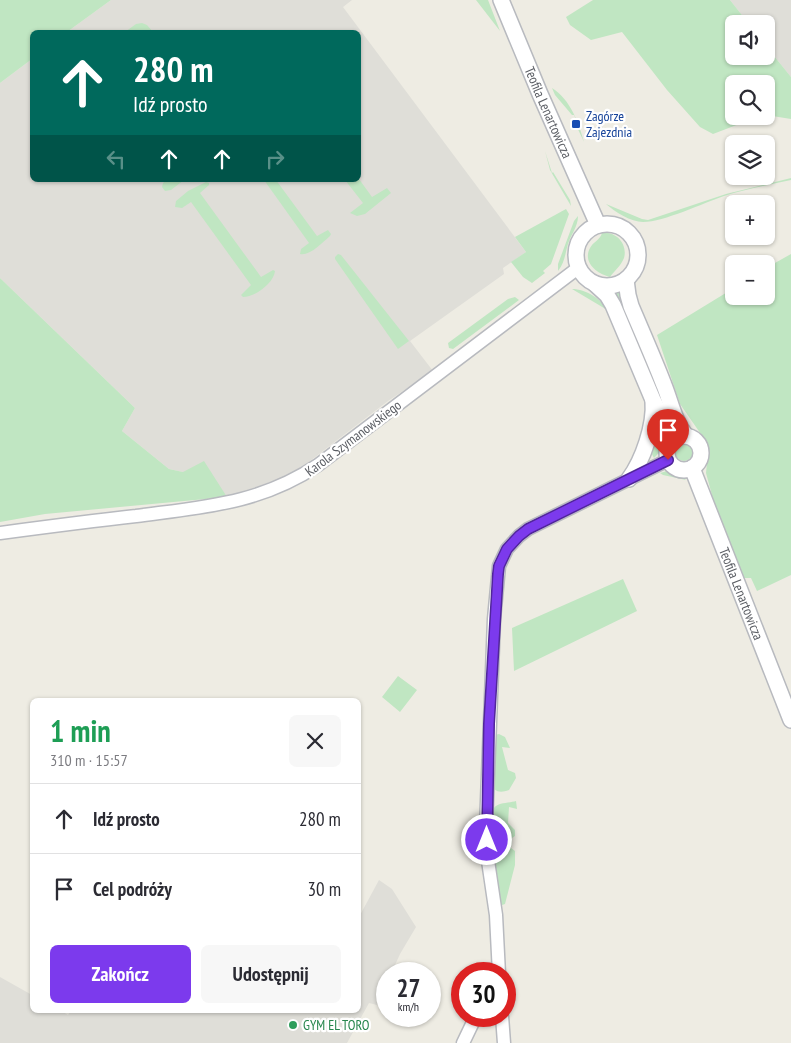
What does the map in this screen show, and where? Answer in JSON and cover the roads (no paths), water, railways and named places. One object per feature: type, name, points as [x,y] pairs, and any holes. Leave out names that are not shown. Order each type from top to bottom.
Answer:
[{"type":"street","name":"Teofila Lenartowicza","points":[[501,0],[598,226]]},
{"type":"street","points":[[596,284],[608,287],[615,286],[626,280],[635,269],[638,249],[628,232],[617,226],[598,226],[587,232],[579,242],[576,255],[578,268],[583,275],[596,284],[611,300],[653,399],[668,429],[670,442]]},
{"type":"street","name":"Karola Szymanowskiego","points":[[0,533],[210,506],[254,497],[289,482],[318,465],[578,268]]},
{"type":"street","points":[[626,280],[631,306],[666,388],[673,411],[686,436]]},
{"type":"street","points":[[629,479],[637,466],[650,431],[654,413],[653,399]]},
{"type":"street","points":[[686,436],[692,437],[701,450],[699,460],[692,468],[681,470],[673,466],[668,460],[667,449],[670,442],[676,437],[686,436]]},
{"type":"street","points":[[498,962],[496,915],[487,854],[486,826],[493,639],[499,566],[507,549],[528,529],[668,460]]},
{"type":"street","name":"Teofila Lenartowicza","points":[[692,468],[791,720]]},
{"type":"street","points":[[463,1043],[471,1027]]},
{"type":"street","points":[[503,1027],[504,1043]]},
{"type":"place","name":"Zagórze Zajezdnia","points":[[576,124]]},
{"type":"place","name":"GYM EL TORO","points":[[293,1025]]}]
